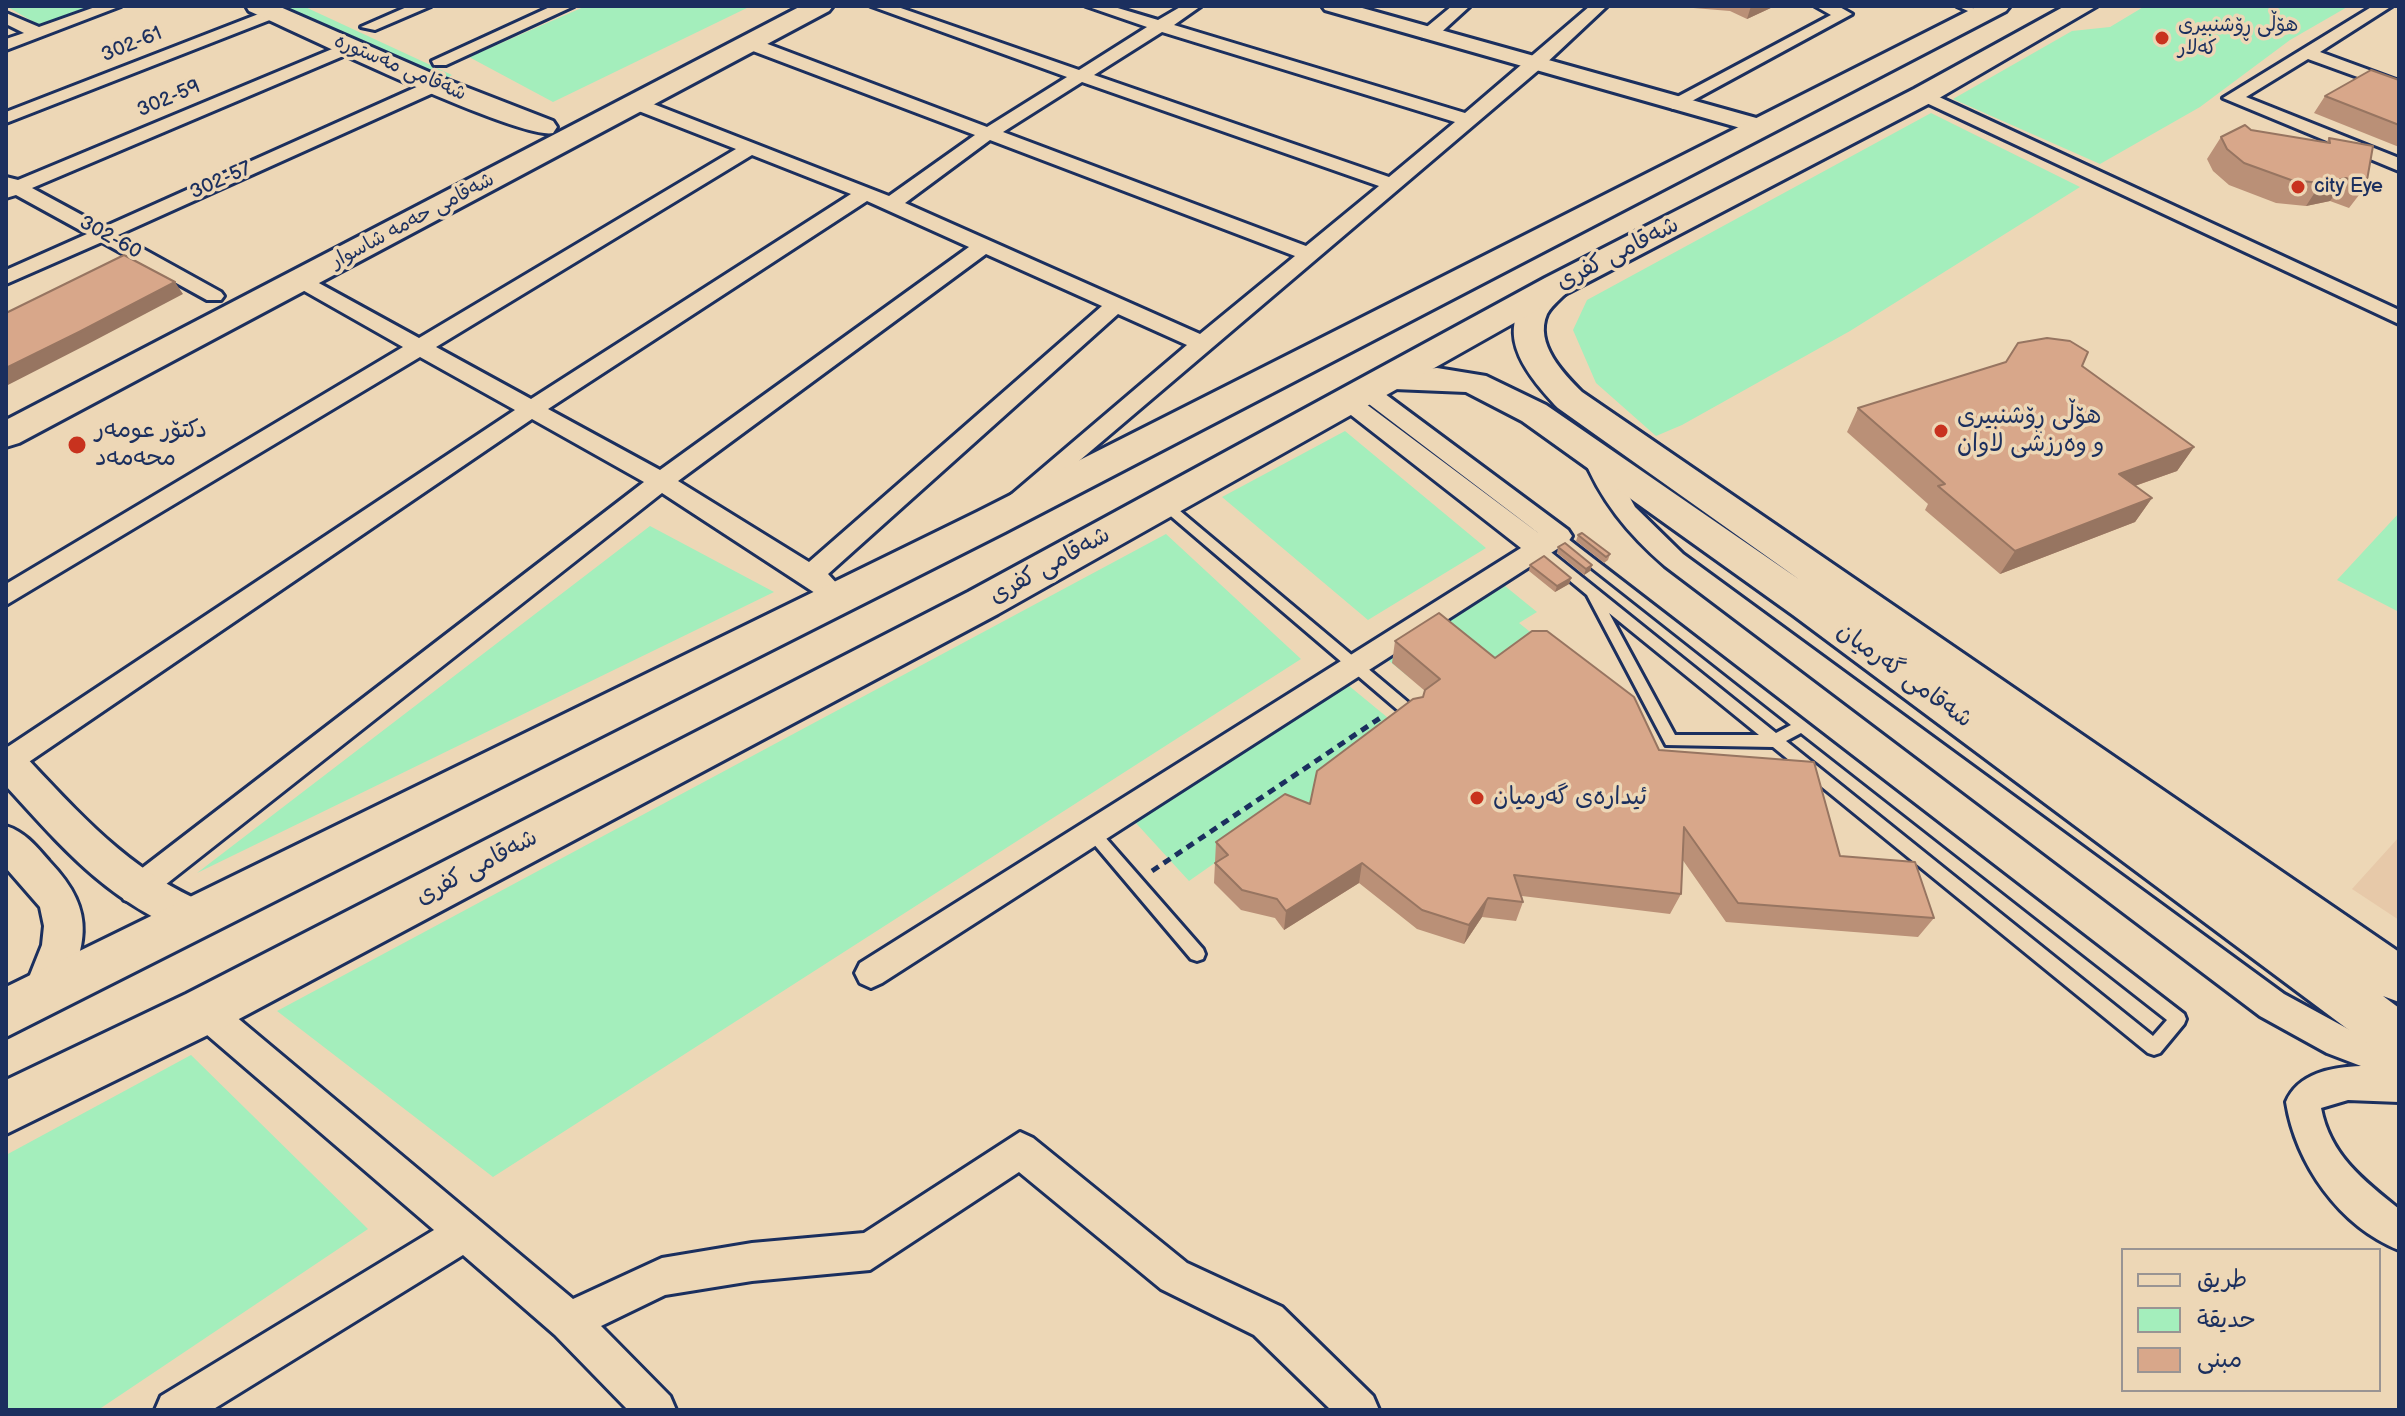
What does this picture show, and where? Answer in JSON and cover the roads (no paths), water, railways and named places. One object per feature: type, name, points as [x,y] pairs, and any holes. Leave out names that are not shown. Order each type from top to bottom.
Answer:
[{"type":"main road","name":"شەقامی حەمە شاسوار","points":[[6,406],[214,296],[782,6]]},
{"type":"main road","name":"شەقامی حەمە شاسوار","points":[[6,435],[820,6]]},
{"type":"main road","name":"شەقامی کفری","points":[[6,1108],[204,1011],[983,603],[1557,285],[1924,95],[2084,6]]},
{"type":"main road","name":"شەقامی مەستورە","points":[[266,9],[349,47],[438,73]]},
{"type":"main road","name":"شەقامی کفری","points":[[6,1013],[196,918],[824,587],[991,522],[1980,9]]},
{"type":"main road","name":"شەقامی مەستورە","points":[[340,13],[369,27],[438,73],[551,123]]},
{"type":"main road","name":"شەقامی گەرمیان","points":[[1557,285],[1531,315],[1529,337],[1542,367],[1570,400],[1903,629],[2399,980]]},
{"type":"main road","name":"شەقامی گەرمیان","points":[[1364,390],[1437,378],[1474,383],[1509,398],[1594,454],[2395,1062]]},
{"type":"street","points":[[6,45],[113,6]]},
{"type":"street","points":[[369,27],[423,6]]},
{"type":"street","name":"302-57","points":[[6,278],[438,73],[566,6]]},
{"type":"street","points":[[879,6],[1084,74],[1392,184]]},
{"type":"street","points":[[1094,6],[1468,120]]},
{"type":"street","points":[[891,204],[986,135],[1193,6]]},
{"type":"street","points":[[1332,6],[1759,126]]},
{"type":"street","points":[[1429,34],[1462,6]]},
{"type":"street","points":[[991,522],[1535,64],[1599,6]]},
{"type":"street","points":[[1673,104],[1844,14],[1823,6]]},
{"type":"street","points":[[2384,6],[2232,98],[2399,165]]},
{"type":"street","name":"302-61","points":[[6,118],[266,9]]},
{"type":"street","points":[[6,18],[38,33]]},
{"type":"street","points":[[751,44],[1309,254]]},
{"type":"street","name":"302-59","points":[[10,186],[349,47]]},
{"type":"street","points":[[2309,54],[2399,87]]},
{"type":"street","points":[[1924,95],[2399,318]]},
{"type":"street","points":[[637,104],[866,193],[1201,343]]},
{"type":"street","points":[[6,596],[418,345],[749,149]]},
{"type":"street","name":"302-60","points":[[10,186],[214,296]]},
{"type":"street","points":[[196,918],[122,880],[6,762],[532,409],[866,193]]},
{"type":"street","points":[[58,897],[122,880],[985,245]]},
{"type":"street","points":[[299,280],[661,481],[824,587],[1116,305]]},
{"type":"street","points":[[871,973],[1549,542],[1364,390]]},
{"type":"street","points":[[6,842],[58,897],[65,920],[63,947],[43,995]]},
{"type":"street","points":[[204,1011],[569,1321],[656,1410]]},
{"type":"street","points":[[2395,1062],[2370,1083],[2333,1085],[2310,1095],[2303,1102],[2313,1150],[2334,1177],[2399,1232]]},
{"type":"street","points":[[569,1321],[662,1277],[752,1262],[870,1251],[1020,1150],[1174,1276],[1268,1321],[1359,1410]]},
{"type":"street","points":[[175,1410],[465,1232]]},
{"type":"lane","points":[[1163,503],[1406,708]]},
{"type":"lane","points":[[1549,542],[1802,726],[2178,1019],[2154,1047],[1774,741],[1589,587],[1549,542]]},
{"type":"lane","points":[[1589,587],[1671,741],[1774,741],[1802,726]]},
{"type":"lane","points":[[1092,832],[1197,954]]},
{"type":"place","name":"هۆڵی ڕۆشنبیری کەلار","points":[[2162,38]]},
{"type":"place","name":"city Eye","points":[[2298,187]]},
{"type":"place","name":"هۆڵی ڕۆشنبیری و وەرزشی لاوان","points":[[1941,431]]},
{"type":"place","name":"دکتۆر عومەر محەمەد","points":[[77,445]]},
{"type":"place","name":"ئیدارەی گەرمیان","points":[[1477,798]]}]
